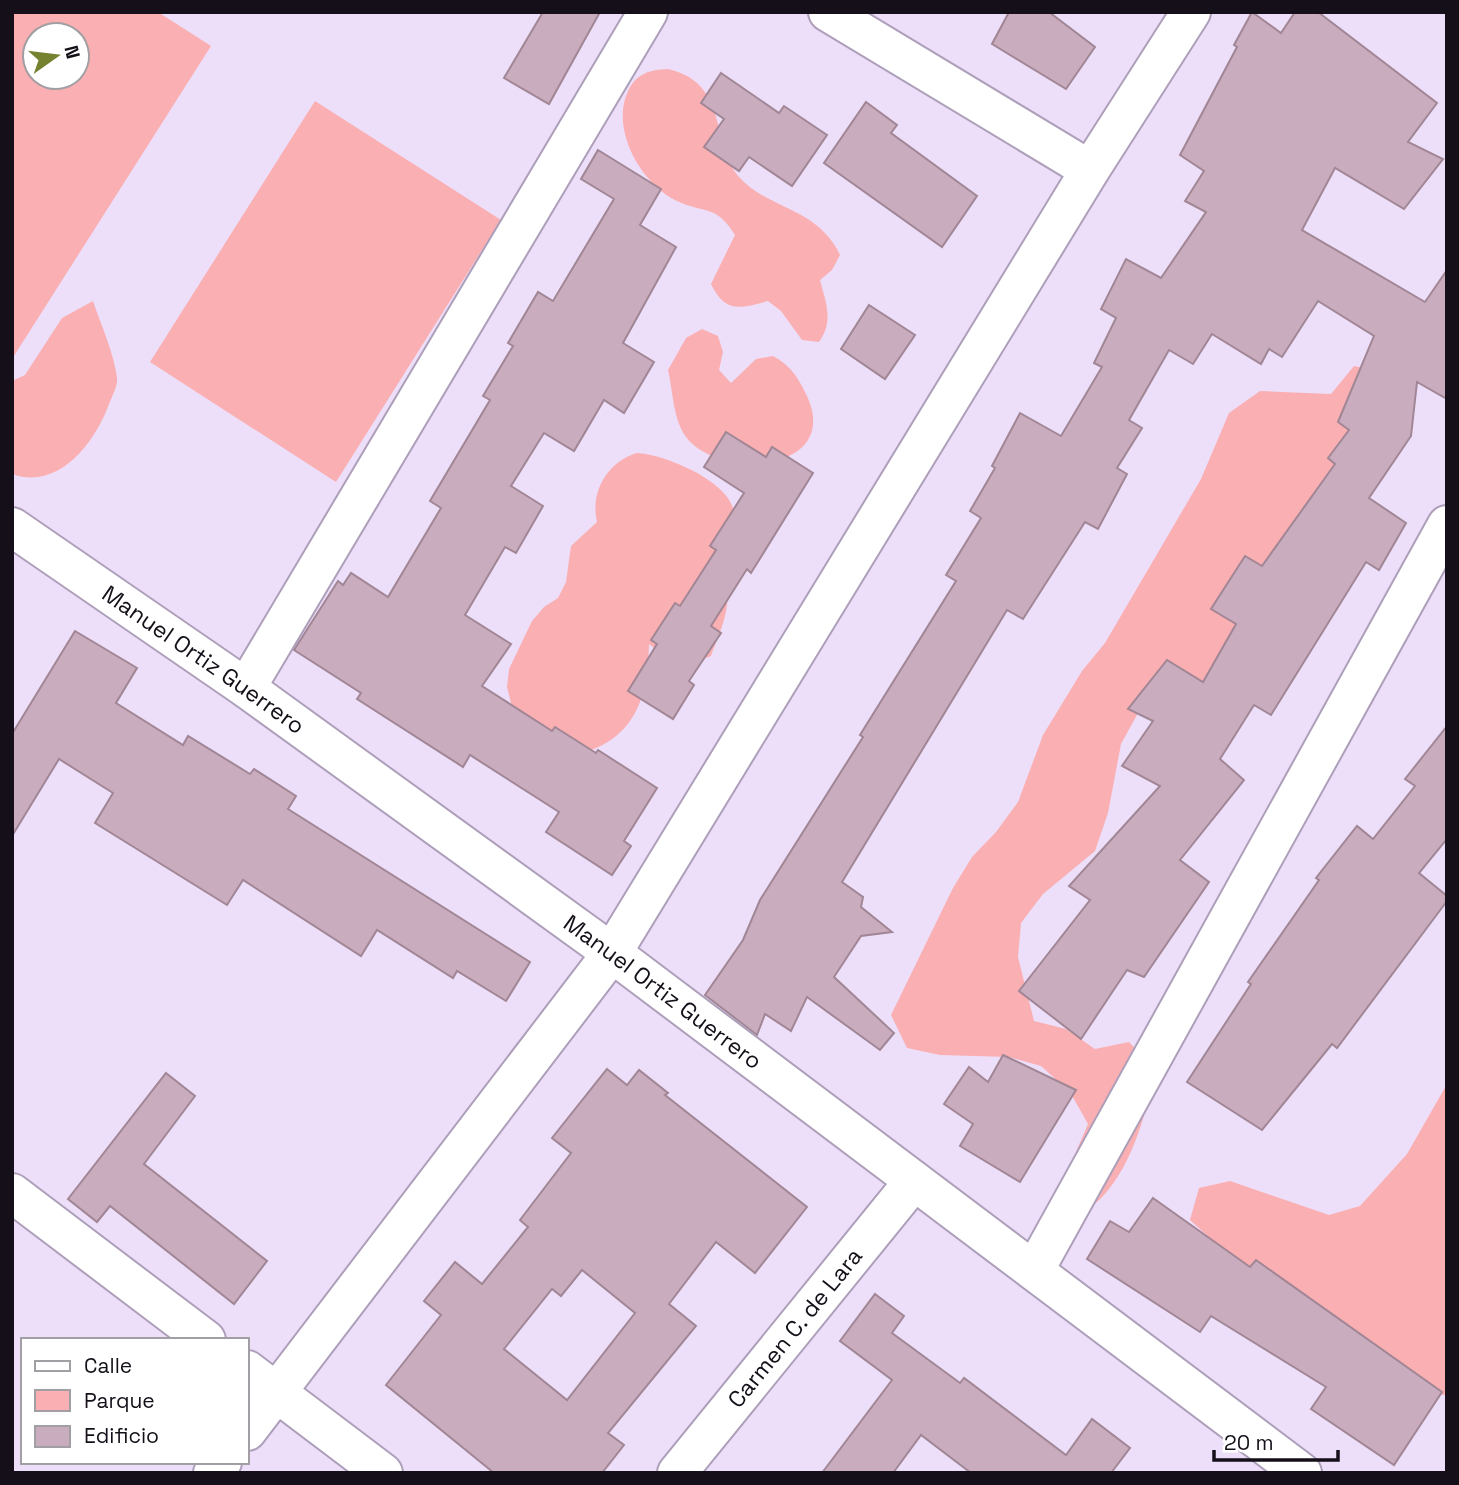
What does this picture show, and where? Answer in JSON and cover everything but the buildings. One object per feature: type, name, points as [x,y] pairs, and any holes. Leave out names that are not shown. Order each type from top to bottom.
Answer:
[{"type":"street","points":[[246,688],[648,12]]},
{"type":"street","points":[[828,12],[1090,170]]},
{"type":"street","points":[[248,1430],[612,953],[1090,170],[1191,12]]},
{"type":"street","points":[[1034,1271],[1447,525]]},
{"type":"street","name":"Manuel Ortiz Guerrero","points":[[12,527],[246,688],[612,953],[1034,1271],[1262,1461],[1302,1473]]},
{"type":"street","name":"Carmen C. de Lara","points":[[677,1473],[914,1181]]},
{"type":"street","points":[[12,1193],[203,1338]]},
{"type":"street","points":[[248,1371],[383,1473]]},
{"type":"green space","points":[[12,12],[158,12],[211,46],[12,359]]},
{"type":"green space","points":[[668,69],[688,76],[701,87],[716,116],[731,164],[740,178],[765,197],[807,218],[831,240],[840,255],[832,270],[820,280],[827,319],[819,342],[802,340],[781,311],[768,301],[741,307],[722,300],[711,284],[735,235],[716,214],[677,201],[664,193],[641,169],[632,154],[623,122],[623,106],[628,91],[635,80],[644,74]]},
{"type":"green space","points":[[315,101],[501,220],[336,482],[150,362]]},
{"type":"green space","points":[[93,301],[117,378],[116,388],[103,419],[84,448],[59,470],[45,476],[12,474],[12,381],[25,375],[62,318]]},
{"type":"green space","points":[[702,329],[718,336],[723,352],[719,370],[731,383],[756,359],[773,356],[785,364],[797,378],[807,396],[813,421],[808,441],[793,454],[772,461],[748,463],[724,460],[702,451],[686,437],[676,413],[668,370],[686,338]]},
{"type":"green space","points":[[1354,366],[1389,373],[1230,673],[1138,713],[1121,744],[1108,813],[1095,851],[1043,894],[1021,923],[1018,957],[1034,1021],[1066,1029],[1095,1049],[1129,1042],[1154,1068],[1138,1135],[1123,1168],[1104,1195],[1079,1217],[1060,1189],[1088,1124],[1070,1092],[1041,1066],[1009,1057],[940,1055],[907,1048],[891,1015],[953,888],[972,857],[996,832],[1018,802],[1043,735],[1082,671],[1105,643],[1201,479],[1229,413],[1260,391],[1331,394]]},
{"type":"green space","points":[[637,453],[664,459],[698,473],[725,494],[733,507],[733,526],[716,566],[701,571],[717,576],[724,584],[727,604],[711,656],[694,661],[678,660],[649,644],[646,679],[637,710],[618,735],[586,752],[516,723],[507,687],[509,669],[532,621],[544,607],[558,598],[566,582],[571,546],[597,522],[596,500],[603,480],[617,463]]},
{"type":"green space","points":[[1447,1084],[1447,1395],[1418,1395],[1352,1368],[1190,1220],[1199,1188],[1230,1181],[1329,1215],[1360,1206],[1407,1154]]}]
